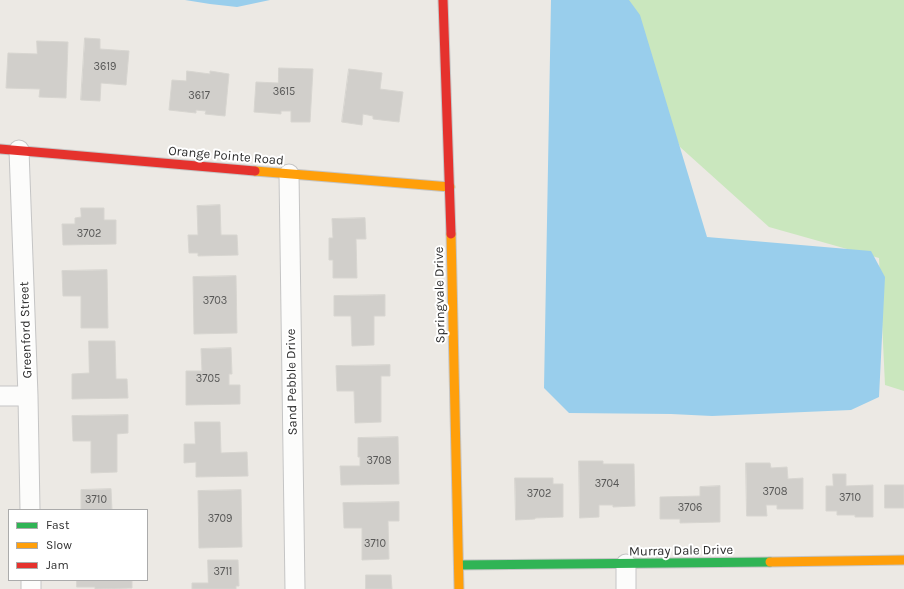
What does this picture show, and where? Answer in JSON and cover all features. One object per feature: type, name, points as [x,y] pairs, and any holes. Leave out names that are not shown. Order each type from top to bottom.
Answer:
[{"type":"street","name":"Springvale Drive","points":[[443,0],[450,187],[459,589]]},
{"type":"street","name":"Orange Pointe Road","points":[[0,149],[450,187]]},
{"type":"street","name":"Greenford Street","points":[[19,150],[28,396],[30,509]]},
{"type":"street","name":"Sand Pebble Drive","points":[[289,174],[295,589]]},
{"type":"street","points":[[0,396],[28,396]]},
{"type":"street","name":"Murray Dale Drive","points":[[459,565],[904,560]]},
{"type":"street","points":[[626,564],[626,589]]},
{"type":"green space","points":[[618,0],[904,0],[904,391],[885,385],[879,258],[769,227],[680,147]]},
{"type":"water","points":[[185,0],[270,0],[237,7]]},
{"type":"water","points":[[551,0],[629,0],[640,15],[707,237],[871,251],[885,277],[879,397],[851,410],[712,416],[569,413],[544,388]]},
{"type":"building","points":[[85,38],[100,39],[100,49],[129,51],[126,85],[101,83],[100,101],[81,100]]},
{"type":"building","points":[[37,41],[68,42],[66,98],[39,97],[40,89],[6,88],[8,53],[37,54]]},
{"type":"building","points":[[279,68],[313,69],[310,122],[291,122],[291,111],[281,111],[281,114],[254,112],[256,82],[278,83]]},
{"type":"building","points":[[349,69],[382,73],[380,89],[403,92],[399,122],[373,119],[373,116],[363,114],[362,125],[342,122]]},
{"type":"building","points":[[187,71],[210,74],[210,71],[229,74],[225,116],[205,114],[206,111],[196,110],[196,113],[169,110],[172,80],[186,81]]},
{"type":"building","points":[[220,205],[221,235],[237,235],[238,255],[198,256],[198,253],[189,253],[188,235],[198,235],[197,206]]},
{"type":"building","points":[[81,208],[104,208],[104,220],[116,220],[116,244],[63,245],[62,224],[75,224],[75,218],[81,217]]},
{"type":"building","points":[[365,218],[366,239],[356,239],[357,278],[333,278],[333,260],[329,260],[329,238],[333,238],[332,219]]},
{"type":"building","points":[[107,270],[108,328],[81,328],[81,296],[63,296],[62,271]]},
{"type":"building","points":[[236,276],[237,333],[194,334],[193,277]]},
{"type":"building","points":[[385,295],[385,316],[374,316],[374,345],[352,346],[351,316],[334,316],[334,296]]},
{"type":"building","points":[[89,341],[115,341],[116,379],[127,379],[128,398],[72,399],[72,374],[89,373]]},
{"type":"building","points":[[231,348],[232,374],[229,374],[229,385],[240,385],[240,404],[186,405],[186,371],[202,371],[201,349]]},
{"type":"building","points":[[390,365],[390,376],[381,376],[381,422],[355,423],[354,391],[337,391],[336,366]]},
{"type":"building","points":[[128,415],[128,433],[117,434],[117,472],[91,473],[91,441],[73,441],[72,416]]},
{"type":"building","points":[[195,422],[220,422],[221,453],[247,452],[248,476],[196,477],[196,462],[184,463],[184,444],[195,444]]},
{"type":"building","points":[[398,437],[399,484],[341,485],[340,466],[360,466],[360,457],[358,457],[358,438]]},
{"type":"building","points":[[579,461],[603,461],[603,464],[634,464],[635,506],[613,507],[613,505],[599,505],[599,517],[580,518]]},
{"type":"building","points":[[746,463],[770,463],[771,468],[787,467],[788,479],[803,478],[803,509],[777,509],[777,505],[766,505],[767,516],[747,516]]},
{"type":"building","points":[[833,474],[846,474],[846,486],[873,485],[873,517],[837,515],[837,511],[826,511],[826,486],[833,486]]},
{"type":"building","points":[[515,478],[553,478],[553,484],[563,484],[563,517],[516,520]]},
{"type":"building","points":[[885,485],[904,485],[904,508],[885,508]]},
{"type":"building","points":[[720,486],[720,522],[680,523],[680,519],[660,519],[660,497],[700,496],[700,487]]},
{"type":"building","points":[[111,489],[112,509],[81,509],[81,490]]},
{"type":"building","points":[[241,490],[242,547],[199,548],[198,491]]},
{"type":"building","points":[[399,502],[399,521],[388,521],[389,559],[362,560],[362,528],[344,528],[343,503]]},
{"type":"building","points":[[208,560],[238,560],[239,586],[236,586],[236,589],[192,589],[192,583],[208,583]]},
{"type":"building","points":[[366,575],[391,575],[392,589],[366,589]]},
{"type":"building","points":[[77,581],[132,581],[132,588],[95,589],[95,587],[77,587]]},
{"type":"traffic: fast","points":[[459,565],[770,562]]},
{"type":"traffic: slow","points":[[255,171],[450,187]]},
{"type":"traffic: slow","points":[[451,234],[459,589]]},
{"type":"traffic: slow","points":[[770,562],[904,560]]},
{"type":"traffic: jam","points":[[443,0],[451,234]]},
{"type":"traffic: jam","points":[[0,149],[255,171]]}]
